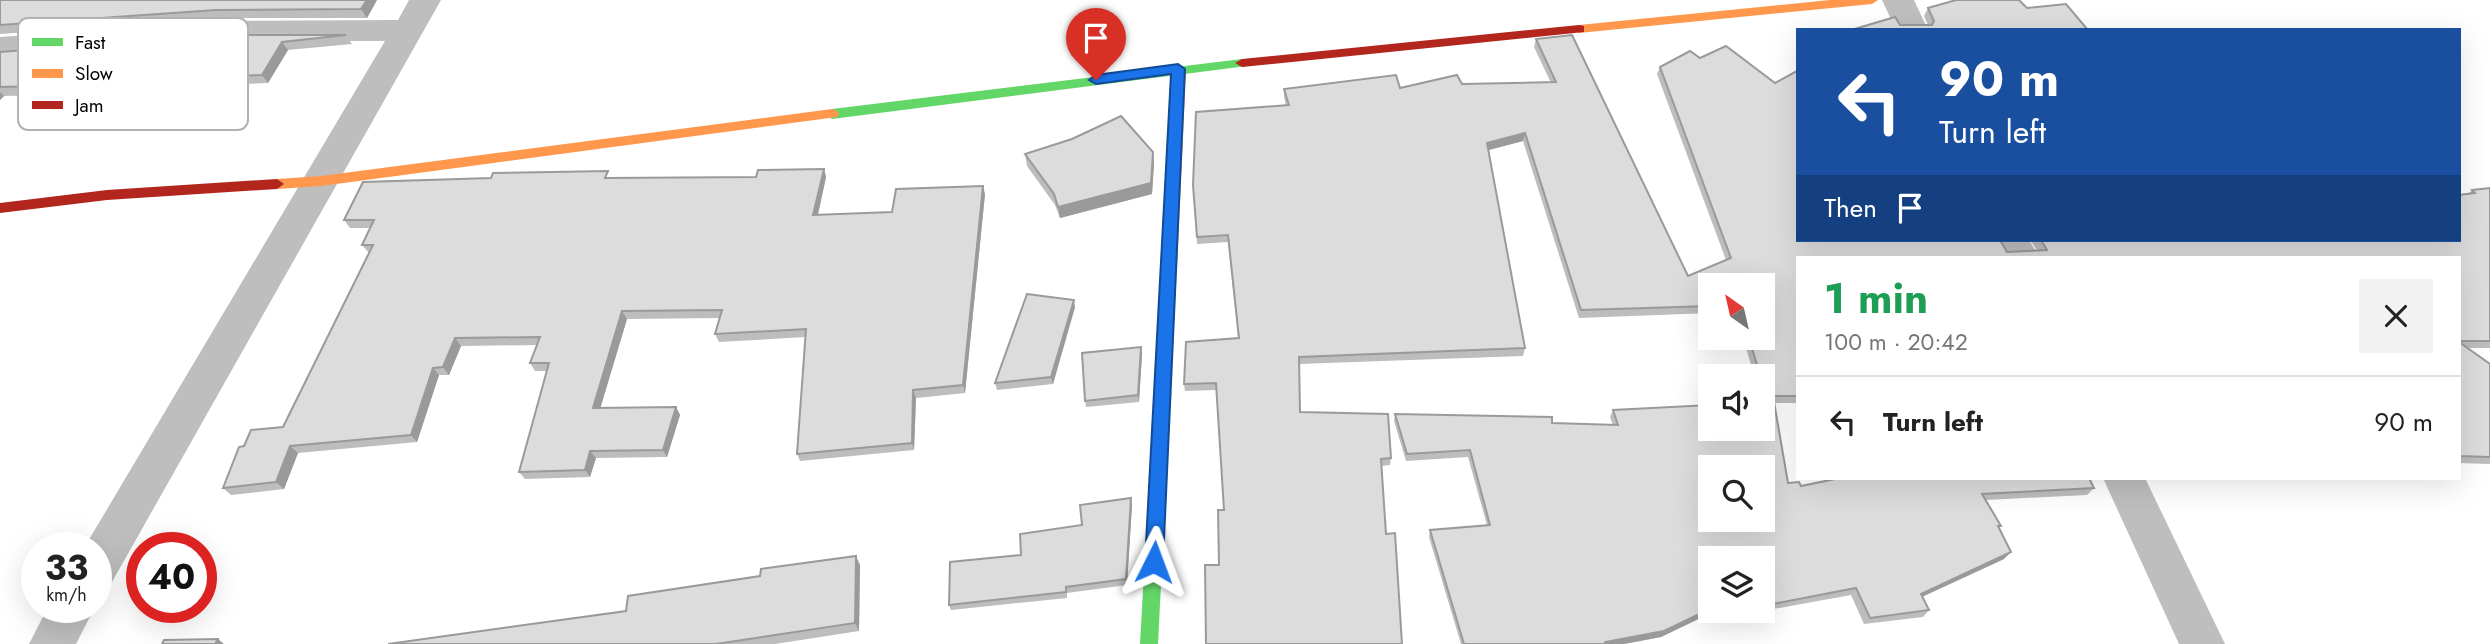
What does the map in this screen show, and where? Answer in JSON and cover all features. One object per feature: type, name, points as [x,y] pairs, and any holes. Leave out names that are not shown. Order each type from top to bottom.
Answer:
[{"type":"street","points":[[0,208],[107,195],[321,181],[1178,69],[1872,0]]},
{"type":"street","points":[[1898,0],[1911,28]]},
{"type":"street","points":[[248,29],[416,15]]},
{"type":"street","points":[[112,540],[416,15]]},
{"type":"street","points":[[0,48],[18,47]]},
{"type":"street","points":[[1149,644],[1178,69]]},
{"type":"street","points":[[2125,480],[2202,644]]},
{"type":"street","points":[[52,644],[64,623]]},
{"type":"building","points":[[0,0],[367,0],[361,9],[216,10],[101,18],[18,18],[18,24],[0,25]]},
{"type":"building","points":[[1956,0],[2019,0],[2027,8],[2066,4],[2086,28],[1858,28],[1895,17],[1900,25],[1932,25],[1934,21],[1928,8]]},
{"type":"building","points":[[248,35],[346,35],[282,42],[262,75],[248,75]]},
{"type":"building","points":[[1572,35],[1688,276],[1731,258],[1660,67],[1690,51],[1700,58],[1726,46],[1775,83],[1796,72],[1796,242],[2001,242],[2007,252],[2047,250],[2042,242],[2461,242],[2461,195],[2475,193],[2472,190],[2490,188],[2490,341],[2461,341],[2461,256],[1796,256],[1796,396],[1775,396],[1775,364],[1757,364],[1753,350],[1775,350],[1775,273],[1698,273],[1698,306],[1581,310],[1525,133],[1487,143],[1525,348],[1299,357],[1300,412],[1388,414],[1391,458],[1381,459],[1386,534],[1395,533],[1402,644],[1206,644],[1205,565],[1219,565],[1218,510],[1224,510],[1216,383],[1184,384],[1186,342],[1239,338],[1228,235],[1197,237],[1193,185],[1196,112],[1289,105],[1284,89],[1396,75],[1400,88],[1457,75],[1462,84],[1556,82],[1536,39]]},
{"type":"building","points":[[18,51],[18,87],[0,87],[0,52]]},
{"type":"building","points":[[1121,116],[1153,152],[1151,183],[1058,207],[1054,194],[1025,154],[1072,139]]},
{"type":"building","points":[[824,169],[813,215],[892,212],[896,189],[983,186],[963,385],[913,390],[912,443],[797,454],[806,329],[715,334],[722,310],[622,311],[593,408],[676,407],[663,450],[590,451],[585,470],[519,472],[549,363],[530,363],[540,337],[455,338],[443,367],[433,368],[411,435],[290,446],[276,482],[223,488],[239,447],[244,446],[251,430],[283,427],[373,245],[362,245],[374,220],[344,220],[363,182],[491,178],[493,173],[608,171],[605,178],[756,177],[758,170]]},
{"type":"building","points":[[1027,294],[1074,300],[1051,377],[995,383]]},
{"type":"building","points":[[2461,343],[2490,364],[2490,457],[2461,456]]},
{"type":"building","points":[[1141,347],[1138,395],[1085,401],[1082,353]]},
{"type":"building","points":[[1698,406],[1698,441],[1775,441],[1775,408],[1788,483],[1799,482],[1801,486],[1830,480],[2090,480],[2094,488],[1982,494],[2001,526],[1998,526],[2011,552],[1921,594],[1929,610],[1870,618],[1856,588],[1775,604],[1775,546],[1698,546],[1698,615],[1664,631],[1605,644],[1464,644],[1430,530],[1490,525],[1470,450],[1407,454],[1395,414],[1552,417],[1552,423],[1618,425],[1613,410]]},
{"type":"building","points":[[1131,498],[1126,579],[1066,587],[1066,592],[949,605],[950,562],[1021,555],[1020,534],[1082,525],[1080,505]]},
{"type":"building","points":[[856,556],[855,623],[716,644],[388,644],[626,611],[628,596],[760,576],[761,569]]},
{"type":"building","points":[[218,639],[215,644],[162,644],[164,640]]},
{"type":"traffic: fast","points":[[832,114],[1242,63]]},
{"type":"traffic: fast","points":[[1149,644],[1170,246]]},
{"type":"traffic: slow","points":[[1579,29],[1872,0]]},
{"type":"traffic: slow","points":[[1170,246],[1179,69]]},
{"type":"traffic: slow","points":[[277,184],[321,181],[832,114]]},
{"type":"traffic: jam","points":[[1242,63],[1579,29]]},
{"type":"traffic: jam","points":[[0,208],[107,195],[277,184]]},
{"type":"route","points":[[1096,80],[1178,69],[1154,562]]}]
